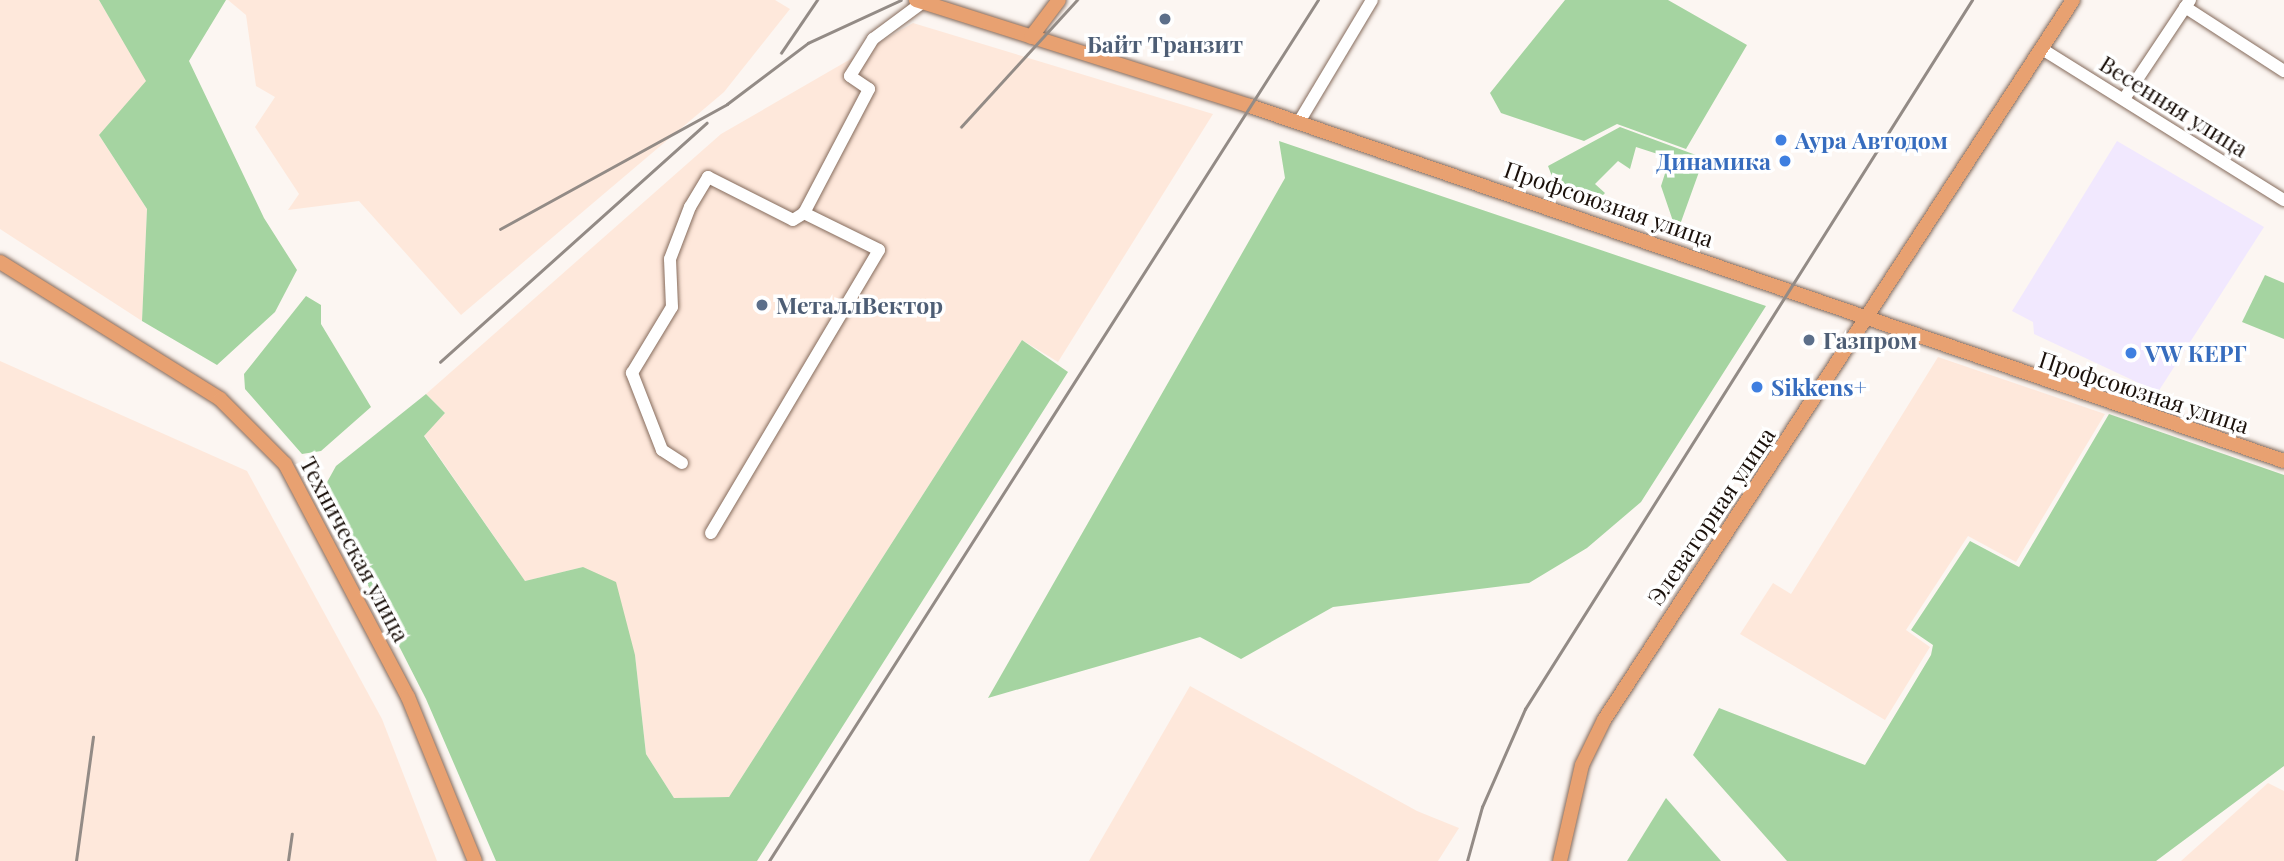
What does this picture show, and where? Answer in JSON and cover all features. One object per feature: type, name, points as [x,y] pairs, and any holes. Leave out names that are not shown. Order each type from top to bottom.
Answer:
[{"type":"main road","points":[[1031,37],[1059,0]]},
{"type":"main road","name":"Элеваторная улица","points":[[1560,861],[1582,765],[1604,720],[1867,323],[2073,0]]},
{"type":"main road","name":"Профсоюзная улица","points":[[919,1],[1299,122],[1662,245],[1867,323],[2284,461]]},
{"type":"main road","name":"Техническая улица","points":[[0,262],[220,399],[285,464],[408,697],[475,861]]},
{"type":"street","points":[[1299,122],[1372,0]]},
{"type":"street","points":[[682,463],[662,450],[632,373],[672,307],[670,259],[690,207],[709,177],[793,220],[804,213],[869,89],[850,76],[873,39],[919,1]]},
{"type":"street","points":[[2124,99],[2188,4],[2284,71]]},
{"type":"street","name":"Весенняя улица","points":[[2042,49],[2284,200]]},
{"type":"street","points":[[711,533],[879,250],[804,213]]},
{"type":"shaded area","points":[[0,0],[99,0],[147,81],[99,135],[147,209],[142,321],[0,229]]},
{"type":"shaded area","points":[[228,0],[775,0],[790,9],[724,92],[461,315],[359,201],[288,210],[299,194],[255,127],[275,97],[256,86],[246,15]]},
{"type":"shaded area","points":[[913,23],[1213,114],[1058,362],[1022,340],[729,797],[674,798],[646,754],[635,655],[583,567],[525,581],[424,435],[445,413],[426,394],[721,134]]},
{"type":"shaded area","points":[[2117,141],[2264,227],[2158,392],[2034,334],[2033,322],[2012,311]]},
{"type":"shaded area","points":[[1938,357],[2105,414],[2016,562],[1968,536],[1906,630],[1930,647],[1885,720],[1740,634],[1773,583],[1791,594]]},
{"type":"shaded area","points":[[0,361],[247,471],[382,719],[437,861],[0,861]]},
{"type":"shaded area","points":[[1190,686],[1417,811],[1459,828],[1438,861],[1089,861]]},
{"type":"shaded area","points":[[2268,783],[2284,791],[2284,861],[2181,861]]},
{"type":"green space","points":[[99,0],[226,0],[189,61],[264,218],[297,270],[275,312],[217,365],[142,321],[147,209],[99,135],[146,81]]},
{"type":"green space","points":[[1565,0],[1668,0],[1747,45],[1686,149],[1617,124],[1584,141],[1501,113],[1490,93]]},
{"type":"green space","points":[[1620,127],[1704,158],[1677,233],[1661,186],[1670,158],[1636,147],[1630,169],[1618,161],[1595,184],[1605,193],[1600,198],[1555,184],[1548,166]]},
{"type":"green space","points":[[1279,141],[1766,306],[1641,502],[1587,548],[1529,583],[1333,607],[1241,659],[1200,637],[988,698],[1285,178]]},
{"type":"green space","points":[[2265,275],[2284,283],[2284,339],[2242,322]]},
{"type":"green space","points":[[306,296],[321,305],[321,324],[371,407],[321,451],[302,454],[245,389],[244,374]]},
{"type":"green space","points":[[1022,340],[1068,372],[757,861],[496,861],[426,699],[321,493],[336,466],[426,394],[445,413],[424,436],[525,581],[583,567],[616,582],[635,655],[646,754],[674,798],[729,797]]},
{"type":"green space","points":[[2109,414],[2284,475],[2284,766],[2156,861],[1787,861],[1693,755],[1719,708],[1865,765],[1931,655],[1933,645],[1911,630],[1970,541],[2019,567]]},
{"type":"green space","points":[[1666,798],[1721,861],[1627,861]]},
{"type":"railway","points":[[781,53],[817,0]]},
{"type":"railway","points":[[500,229],[727,104],[808,43],[901,0]]},
{"type":"railway","points":[[961,127],[1077,0]]},
{"type":"railway","points":[[769,861],[1318,0]]},
{"type":"railway","points":[[1467,861],[1482,807],[1525,709],[1972,0]]},
{"type":"railway","points":[[440,362],[706,123]]},
{"type":"railway","points":[[76,861],[93,737]]},
{"type":"railway","points":[[288,861],[292,834]]},
{"type":"place","name":"Байт Транзит","points":[[1165,19]]},
{"type":"place","name":"Аура Автодом","points":[[1781,140]]},
{"type":"place","name":"Динамика","points":[[1785,161]]},
{"type":"place","name":"МеталлВектор","points":[[762,305]]},
{"type":"place","name":"Газпром","points":[[1809,340]]},
{"type":"place","name":"VW КЕРГ","points":[[2131,353]]},
{"type":"place","name":"Sikkens+","points":[[1757,387]]}]
